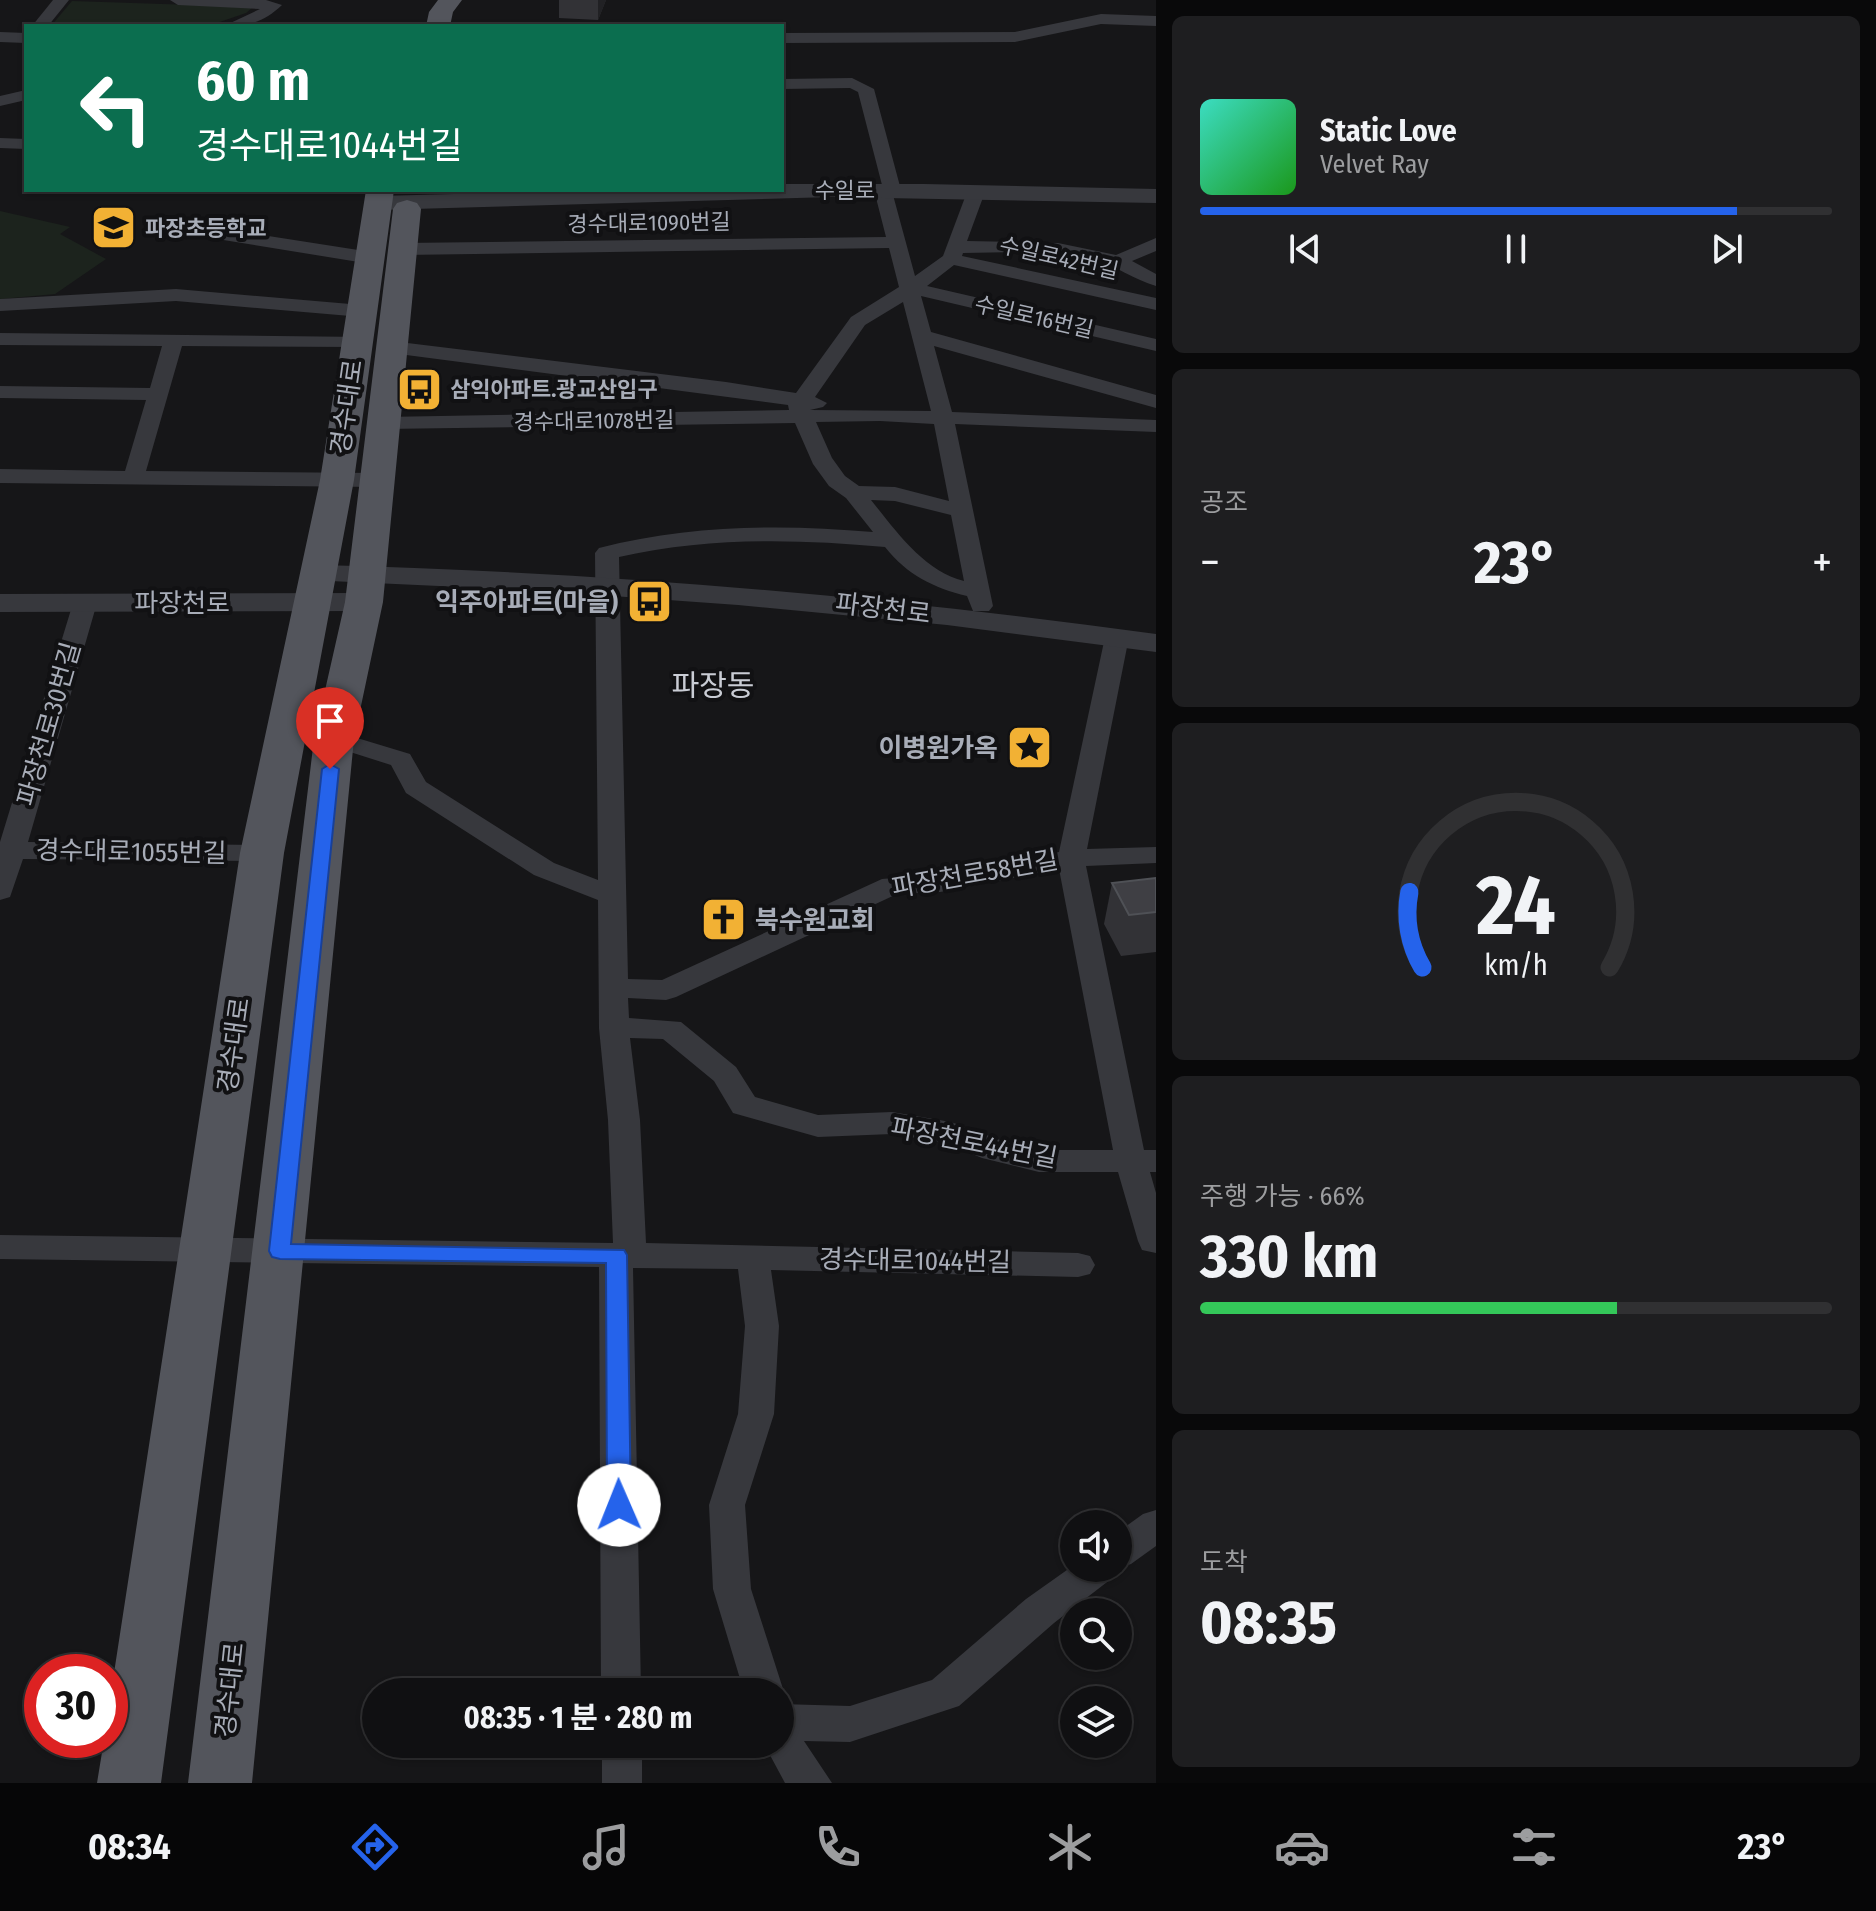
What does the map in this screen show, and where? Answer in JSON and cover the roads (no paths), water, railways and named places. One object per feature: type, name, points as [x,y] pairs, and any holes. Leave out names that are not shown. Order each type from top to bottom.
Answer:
[{"type":"main road","points":[[438,24],[441,12],[450,0]]},
{"type":"main road","name":"경수대로","points":[[220,1783],[334,739],[365,588],[358,480],[370,333],[387,254],[394,196]]},
{"type":"main road","name":"경수대로","points":[[129,1783],[262,853],[316,588],[384,423],[370,333]]},
{"type":"street","points":[[42,24],[61,0]]},
{"type":"street","points":[[178,0],[276,2]]},
{"type":"street","points":[[238,24],[263,15],[276,2]]},
{"type":"street","points":[[784,38],[1015,37],[1101,19],[1156,21]]},
{"type":"street","points":[[0,37],[24,38]]},
{"type":"street","points":[[784,84],[852,83],[866,89],[896,242],[911,288],[943,417],[982,607]]},
{"type":"street","points":[[0,87],[24,88]]},
{"type":"street","points":[[0,101],[24,95]]},
{"type":"street","points":[[0,143],[24,144]]},
{"type":"street","name":"수일로","points":[[784,191],[888,190],[1156,196]]},
{"type":"street","name":"수일로","points":[[394,196],[723,192]]},
{"type":"street","points":[[976,192],[953,253],[911,288],[858,321],[802,410],[821,459],[837,481],[854,493],[901,552],[942,583],[982,607]]},
{"type":"street","name":"경수대로1090번길","points":[[218,234],[387,254],[896,242]]},
{"type":"street","points":[[1117,261],[1156,244]]},
{"type":"street","name":"수일로42번길","points":[[953,253],[1063,250],[1117,261],[1141,276],[1156,280]]},
{"type":"street","name":"수일로42번길","points":[[953,253],[1156,304]]},
{"type":"street","name":"수일로16번길","points":[[911,288],[1156,345]]},
{"type":"street","points":[[0,305],[169,322],[370,333]]},
{"type":"street","points":[[3,346],[169,322]]},
{"type":"street","points":[[134,476],[158,394],[169,322]]},
{"type":"street","name":"경수대로","points":[[169,322],[370,333],[802,410]]},
{"type":"street","name":"수일로16번길","points":[[922,336],[1156,402]]},
{"type":"street","points":[[0,392],[158,394]]},
{"type":"street","name":"경수대로1078번길","points":[[384,423],[802,410],[1153,422]]},
{"type":"street","points":[[0,476],[358,480]]},
{"type":"street","points":[[854,493],[895,494],[962,511]]},
{"type":"street","points":[[621,1678],[624,1120],[614,1028],[607,553],[659,540],[796,531],[892,541]]},
{"type":"street","name":"파장천로","points":[[0,603],[85,603],[316,588],[609,585],[863,604],[982,607],[1156,643]]},
{"type":"street","name":"파장천로30번길","points":[[0,891],[6,850],[85,603]]},
{"type":"street","name":"파장천로58번길","points":[[1117,637],[1071,858],[1144,1162],[1154,1241]]},
{"type":"street","points":[[334,739],[401,760],[415,787],[544,869],[612,895]]},
{"type":"street","name":"경수대로1055번길","points":[[6,850],[262,853]]},
{"type":"street","name":"파장천로58번길","points":[[614,988],[666,990],[892,885],[940,883],[1071,858],[1156,855]]},
{"type":"street","points":[[614,1028],[670,1029],[666,990]]},
{"type":"street","name":"파장천로44번길","points":[[670,1029],[725,1074],[744,1105],[818,1126],[892,1123],[951,1133],[993,1150],[1039,1161],[1144,1162]]},
{"type":"street","name":"경수대로1044번길","points":[[0,1247],[753,1257],[1078,1265]]},
{"type":"street","points":[[753,1257],[762,1326],[756,1414],[727,1505],[732,1589],[760,1678]]},
{"type":"street","points":[[1132,1543],[1156,1525]]},
{"type":"street","points":[[794,1722],[850,1724],[945,1694],[1040,1611],[1079,1582]]},
{"type":"street","points":[[622,1758],[622,1783]]},
{"type":"street","points":[[792,1758],[812,1783]]},
{"type":"place","name":"파장초등학교","points":[[114,228]]},
{"type":"place","name":"삼익아파트.광교산입구","points":[[419,389]]},
{"type":"place","name":"익주아파트(마을)","points":[[649,602]]},
{"type":"place","name":"이병원가옥","points":[[1029,748]]},
{"type":"place","name":"북수원교회","points":[[724,920]]},
{"type":"district","name":"파장동","points":[[713,686]]}]
